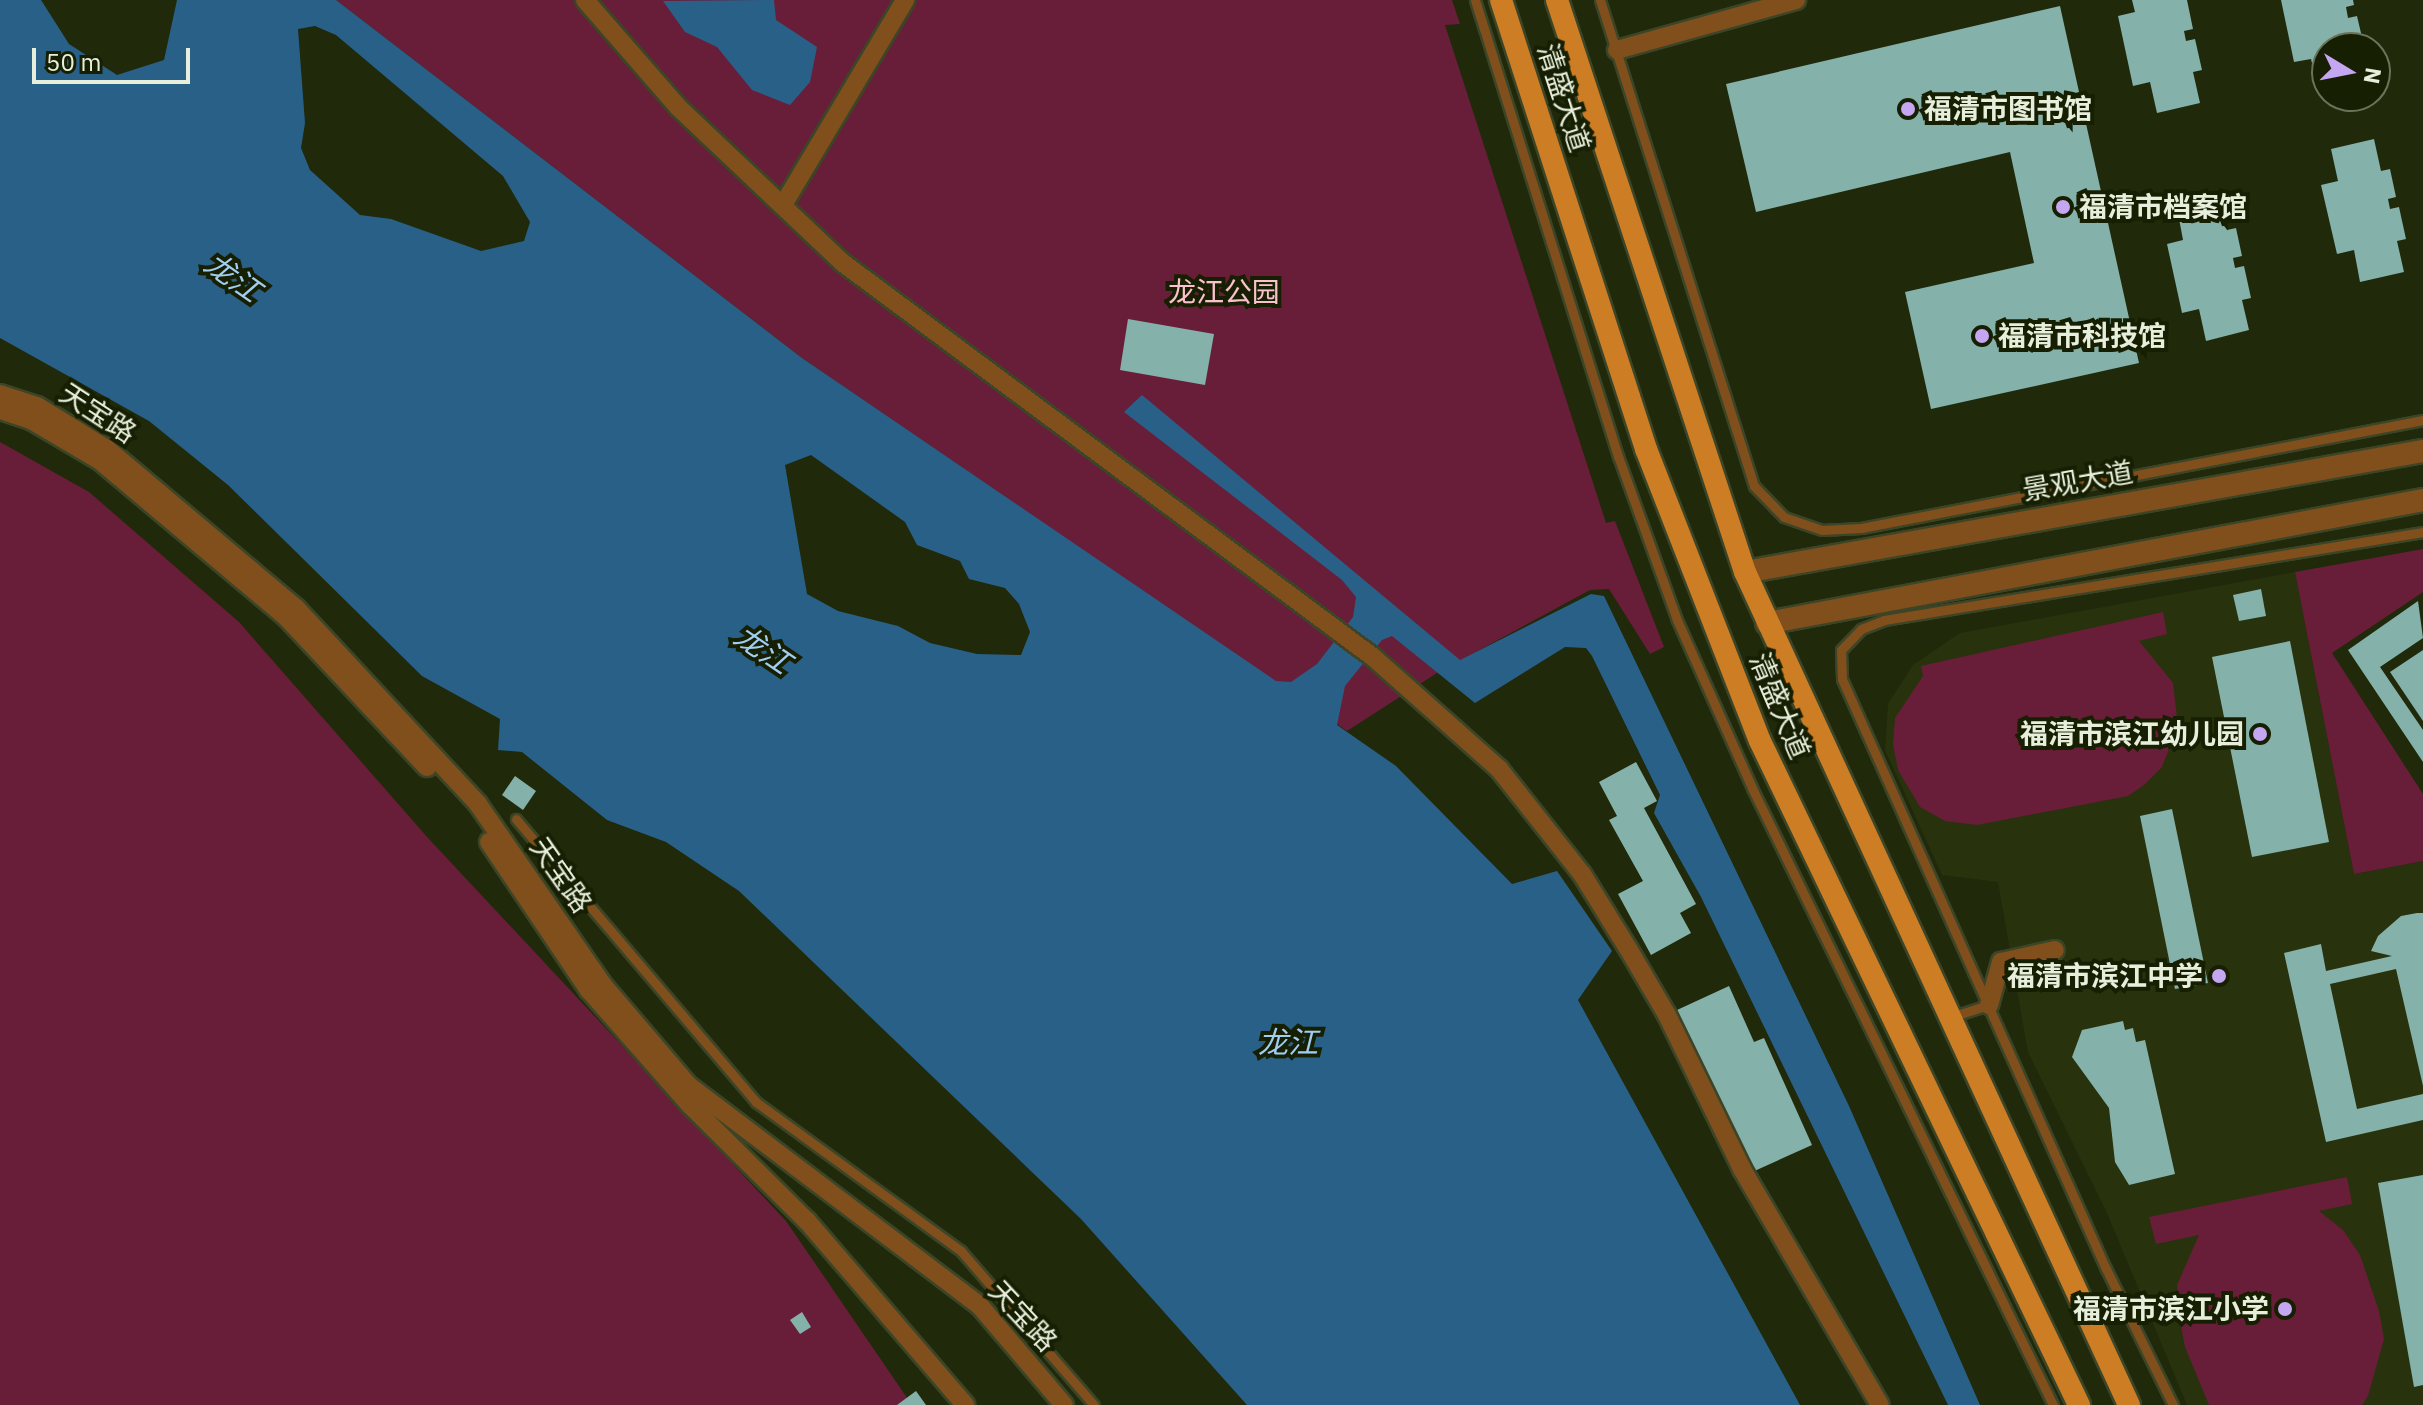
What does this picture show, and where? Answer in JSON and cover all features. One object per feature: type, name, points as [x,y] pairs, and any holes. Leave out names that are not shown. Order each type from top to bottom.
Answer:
[{"type":"main road","name":"清盛大道","points":[[1501,0],[1646,449],[1760,741],[2079,1405]]},
{"type":"main road","name":"清盛大道","points":[[1557,0],[1745,572],[2129,1405]]},
{"type":"street","points":[[585,0],[657,86],[880,292],[1339,630],[1471,739],[1549,827],[1582,874],[1667,1015],[1742,1169],[1880,1405]]},
{"type":"street","points":[[783,205],[905,0]]},
{"type":"street","points":[[1617,50],[1796,0]]},
{"type":"street","name":"天宝路","points":[[0,394],[37,406],[107,449],[296,608],[478,804],[602,984],[688,1085],[980,1306],[1064,1405]]},
{"type":"street","name":"天宝路","points":[[0,410],[31,420],[99,460],[286,617],[468,811],[589,990],[690,1105],[807,1221],[965,1405]]},
{"type":"street","name":"景观大道","points":[[1745,572],[2420,450]]},
{"type":"street","points":[[1767,623],[2422,501]]},
{"type":"street","points":[[1989,1005],[2001,962],[2055,950]]},
{"type":"street","points":[[2117,1379],[2136,1405]]},
{"type":"lane","points":[[1475,0],[1618,456],[1677,620],[1752,788],[2053,1405]]},
{"type":"lane","points":[[1600,0],[1754,486],[1784,517],[1822,530],[1861,528],[2423,420]]},
{"type":"lane","points":[[2173,1405],[2106,1269],[1842,679],[1841,650],[1861,629],[1884,620],[2423,532]]},
{"type":"lane","points":[[516,819],[756,1102],[961,1251],[1094,1405]]},
{"type":"lane","points":[[1948,1018],[1989,1005]]},
{"type":"shaded area","name":"福清市滨江中学","points":[[2295,572],[2354,874],[2423,861],[2423,1405],[2187,1405],[2107,1213],[2028,1052],[1998,882],[1942,875],[1885,750],[1888,704],[1913,665],[1960,633]]},
{"type":"green space","name":"龙江公园","points":[[336,0],[1452,0],[1460,24],[1445,25],[1606,523],[1615,521],[1664,647],[1650,654],[1609,589],[1590,590],[1437,673],[1347,731],[802,358]]},
{"type":"green space","points":[[0,442],[89,492],[239,622],[428,838],[786,1221],[912,1405],[0,1405]]},
{"type":"green space","points":[[2423,549],[2423,592],[2332,653],[2423,794],[2423,861],[2354,874],[2295,572]]},
{"type":"green space","points":[[2163,612],[2167,634],[2139,641],[2173,683],[2178,726],[2162,767],[2144,785],[2128,796],[1977,825],[1945,821],[1920,807],[1898,770],[1893,744],[1895,718],[1923,676],[1921,666]]},
{"type":"green space","name":"福清市滨江小学","points":[[2347,1177],[2352,1204],[2319,1211],[2343,1230],[2360,1255],[2379,1311],[2384,1339],[2368,1396],[2362,1405],[2209,1405],[2185,1347],[2177,1285],[2199,1235],[2156,1244],[2149,1217]]},
{"type":"water","name":"龙江","points":[[0,0],[41,0],[69,44],[117,75],[164,60],[177,0],[336,0],[802,358],[1276,681],[1291,682],[1317,664],[1353,617],[1356,597],[1342,580],[1124,412],[1142,395],[1460,660],[1591,594],[1604,596],[1849,1106],[1980,1405],[1948,1405],[1701,897],[1654,813],[1660,795],[1586,648],[1565,647],[1475,703],[1392,636],[1382,640],[1345,686],[1337,725],[1396,766],[1512,884],[1557,871],[1612,951],[1578,1000],[1800,1405],[1247,1405],[1081,1219],[739,891],[666,842],[607,820],[522,752],[498,750],[500,719],[422,676],[228,485],[149,421],[0,338]],"holes":[[[315,26],[336,35],[503,176],[530,222],[524,241],[481,251],[391,219],[360,215],[310,170],[301,148],[305,123],[298,29]],[[811,455],[905,522],[917,545],[960,561],[969,579],[1005,588],[1019,604],[1030,632],[1021,655],[977,654],[930,643],[898,626],[838,611],[807,594],[785,465]]]},
{"type":"water","points":[[774,0],[776,20],[817,47],[810,82],[790,105],[752,90],[717,47],[685,32],[663,1]]},
{"type":"building","points":[[2132,0],[2187,0],[2193,29],[2184,31],[2186,41],[2195,39],[2202,70],[2193,72],[2200,103],[2157,113],[2150,82],[2133,86],[2118,16],[2135,12]]},
{"type":"building","points":[[2281,0],[2353,0],[2354,5],[2346,7],[2348,18],[2357,16],[2361,32],[2311,32],[2311,59],[2294,62]]},
{"type":"building","points":[[2060,6],[2139,363],[1931,409],[1905,292],[2034,263],[2010,152],[1756,212],[1726,84]]},
{"type":"building","points":[[2374,139],[2381,171],[2390,169],[2396,197],[2388,199],[2390,209],[2399,207],[2406,239],[2397,241],[2404,272],[2360,282],[2354,250],[2337,254],[2321,185],[2338,181],[2331,149]]},
{"type":"building","points":[[2220,198],[2227,230],[2236,228],[2242,256],[2233,258],[2235,268],[2244,266],[2251,298],[2242,300],[2249,330],[2206,341],[2199,309],[2182,313],[2167,244],[2183,240],[2177,208]]},
{"type":"building","points":[[1128,319],[1214,334],[1205,385],[1120,370]]},
{"type":"building","points":[[2261,589],[2266,616],[2239,621],[2233,595]]},
{"type":"building","points":[[2418,601],[2423,638],[2380,667],[2423,730],[2423,762],[2348,650]]},
{"type":"building","points":[[2290,641],[2329,842],[2252,857],[2212,657]]},
{"type":"building","points":[[2423,650],[2423,721],[2390,672]]},
{"type":"building","points":[[1636,762],[1657,801],[1644,808],[1696,904],[1680,913],[1691,933],[1651,955],[1618,894],[1643,881],[1609,820],[1617,816],[1599,782]]},
{"type":"building","points":[[515,776],[536,791],[523,810],[502,795]]},
{"type":"building","points":[[2172,809],[2208,983],[2175,989],[2140,816]]},
{"type":"building","points":[[2423,913],[2423,1086],[2396,969],[2330,984],[2357,1109],[2423,1094],[2423,1120],[2326,1142],[2284,953],[2321,944],[2326,971],[2392,956],[2371,951],[2378,936],[2401,916]]},
{"type":"building","points":[[1729,986],[1754,1042],[1764,1038],[1812,1145],[1750,1173],[1677,1010]]},
{"type":"building","points":[[2123,1021],[2125,1030],[2133,1028],[2136,1042],[2145,1040],[2175,1174],[2129,1185],[2115,1162],[2109,1108],[2072,1057],[2082,1030]]},
{"type":"building","points":[[2423,1175],[2423,1385],[2414,1387],[2378,1183]]},
{"type":"building","points":[[802,1312],[811,1327],[800,1334],[790,1320]]},
{"type":"building","points":[[916,1391],[926,1405],[897,1405]]},
{"type":"place","name":"福清市图书馆","points":[[1908,109]]},
{"type":"place","name":"福清市档案馆","points":[[2063,207]]},
{"type":"place","name":"福清市科技馆","points":[[1982,336]]},
{"type":"place","name":"福清市滨江幼儿园","points":[[2260,734]]},
{"type":"place","name":"福清市滨江中学","points":[[2219,976]]},
{"type":"place","name":"福清市滨江小学","points":[[2285,1309]]}]
